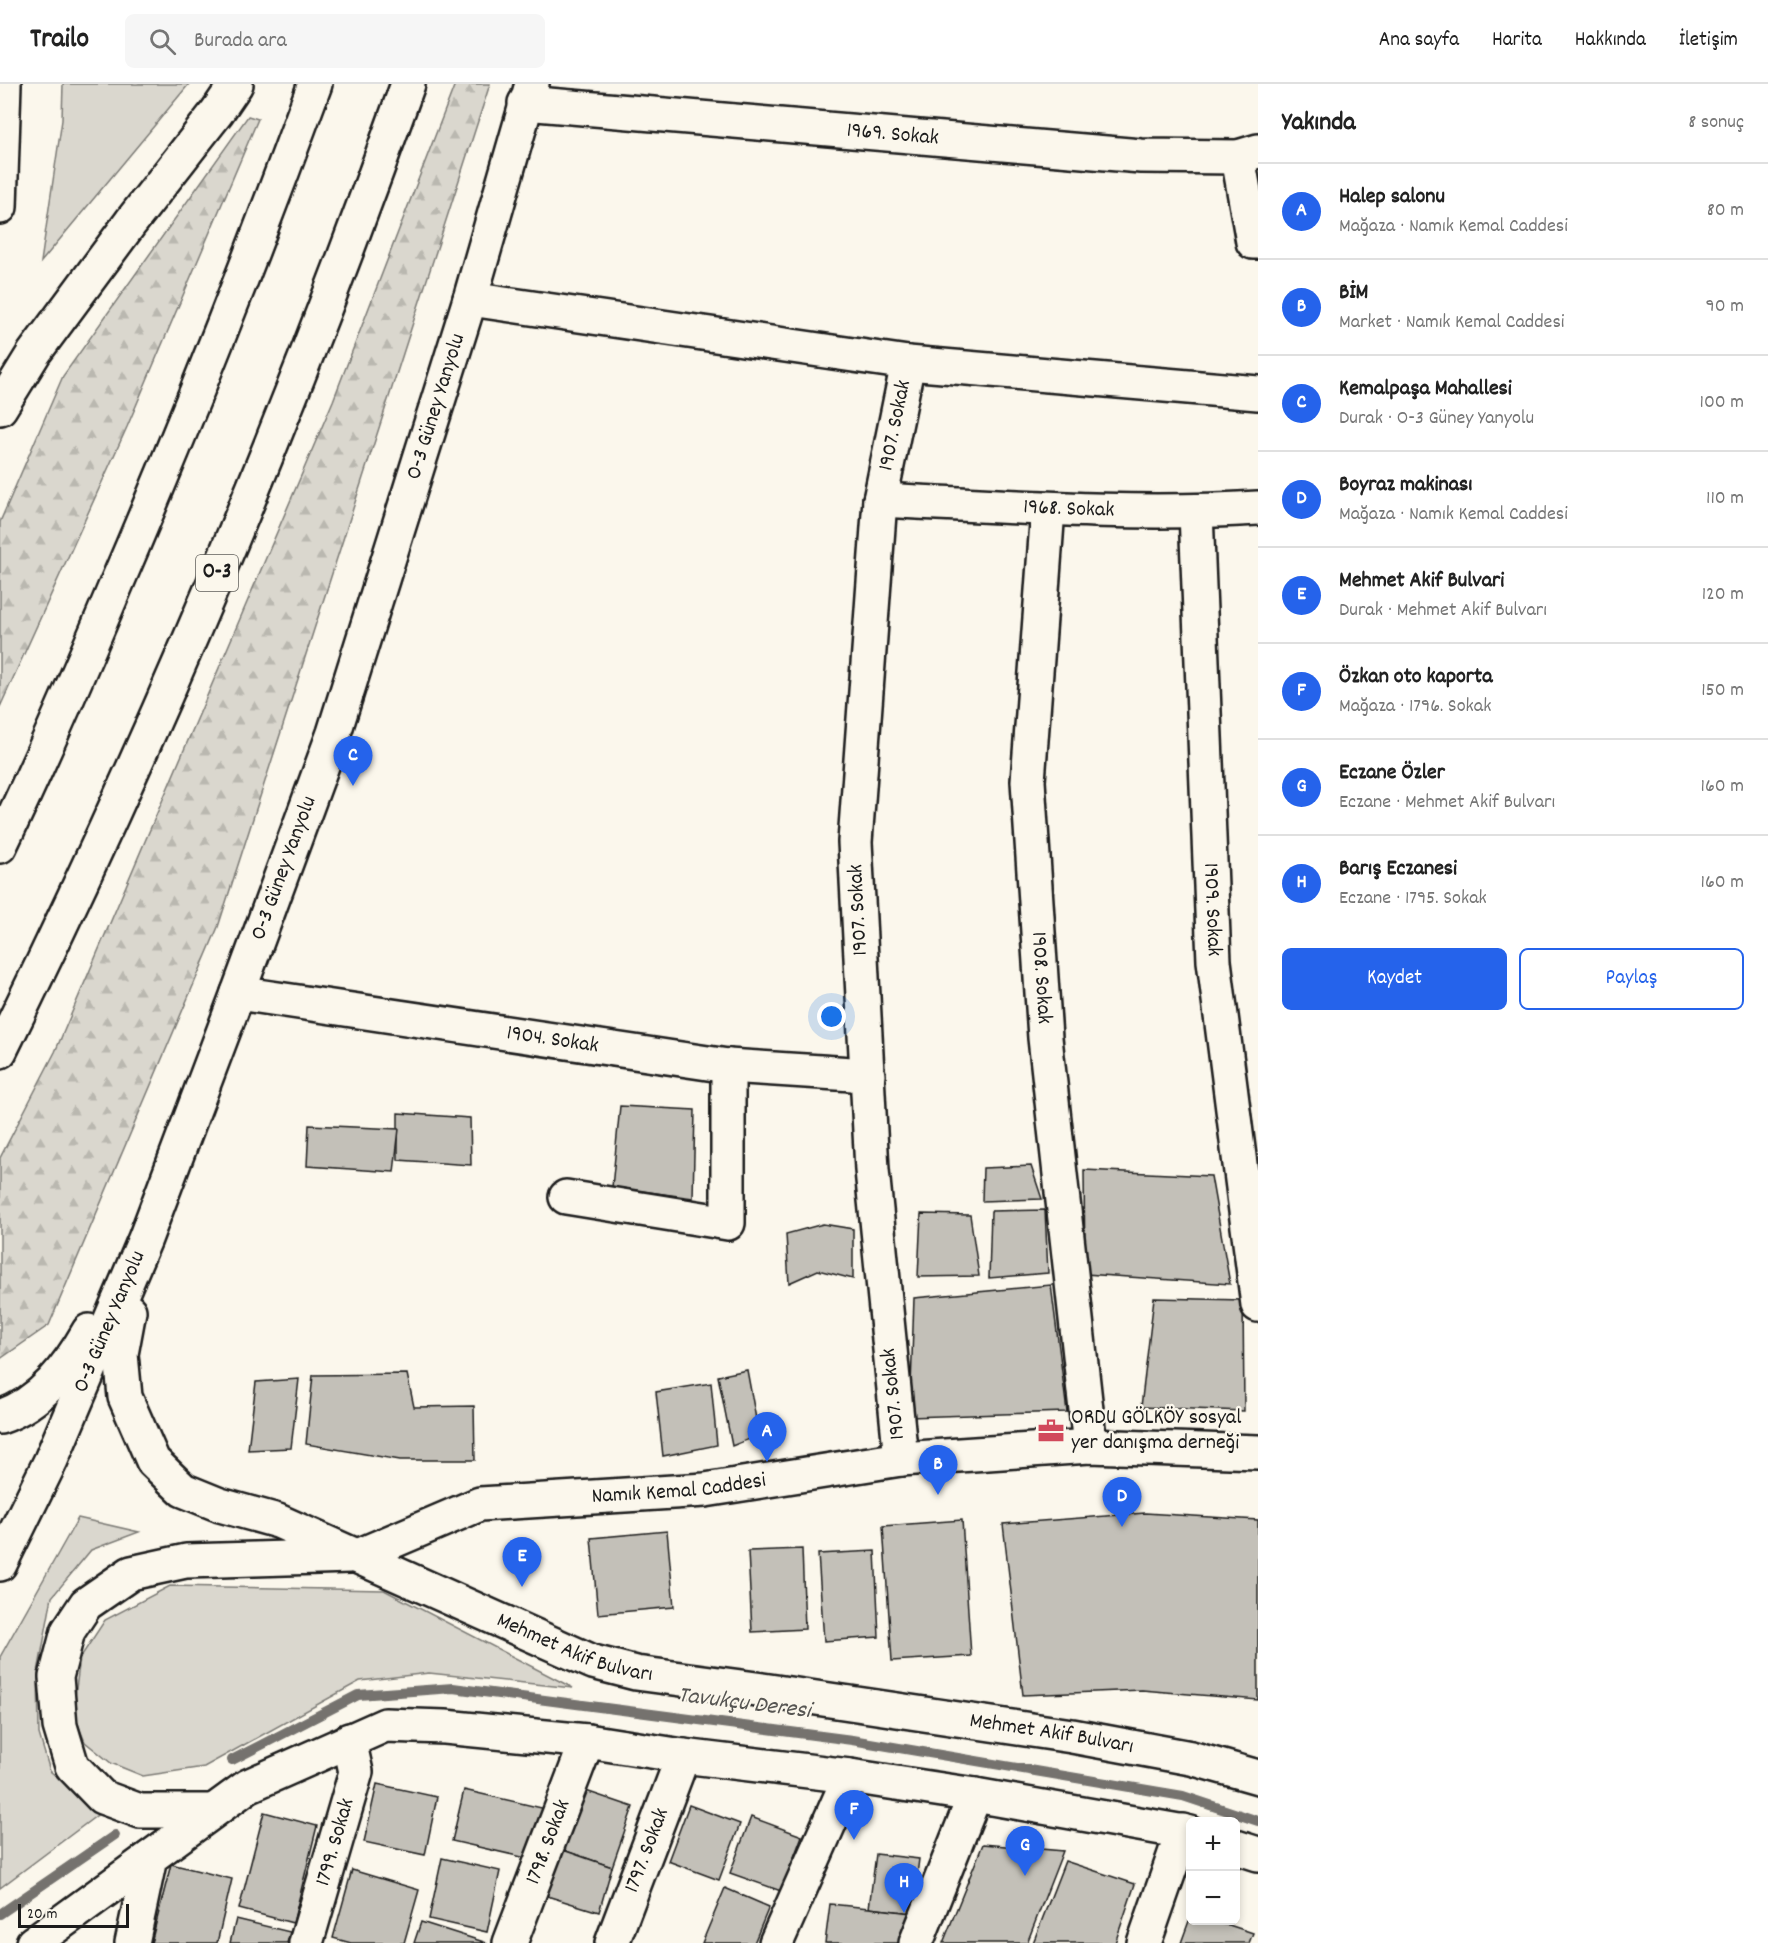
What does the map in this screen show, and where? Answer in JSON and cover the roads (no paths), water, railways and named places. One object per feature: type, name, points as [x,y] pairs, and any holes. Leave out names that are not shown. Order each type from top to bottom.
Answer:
[{"type":"main road","points":[[1,192],[4,84]]},
{"type":"main road","points":[[0,408],[34,353],[236,84]]},
{"type":"main road","points":[[0,846],[96,633],[175,448],[268,214],[315,84]]},
{"type":"main road","name":"O-3","points":[[0,1051],[114,812],[264,463],[354,236],[408,84]]},
{"type":"main road","name":"1969. Sokak","points":[[528,93],[1141,156],[1248,154]]},
{"type":"main road","name":"O-3 Güney Yanyolu","points":[[0,1564],[51,1461],[145,1239],[334,733],[470,299],[528,93]]},
{"type":"main road","points":[[1248,154],[1253,242],[1258,242]]},
{"type":"main road","points":[[470,299],[908,363],[1258,393]]},
{"type":"main road","name":"1907. Sokak","points":[[901,1459],[872,1170],[855,842],[880,500],[908,363]]},
{"type":"main road","name":"1968. Sokak","points":[[880,500],[1196,512],[1258,508]]},
{"type":"main road","name":"1908. Sokak","points":[[1048,508],[1028,781],[1045,1038],[1090,1446]]},
{"type":"main road","name":"1909. Sokak","points":[[1196,512],[1214,962],[1258,1305]]},
{"type":"main road","name":"1904. Sokak","points":[[238,993],[728,1066],[867,1075]]},
{"type":"main road","points":[[566,1197],[728,1223],[728,1066]]},
{"type":"main road","points":[[0,1418],[24,1406],[50,1387],[75,1356],[145,1239]]},
{"type":"main road","name":"Mehmet Akif Bulvarı","points":[[145,1239],[121,1354],[125,1397],[153,1461],[183,1490],[220,1504],[278,1521],[593,1662],[636,1673],[1072,1736],[1191,1758],[1258,1777]]},
{"type":"main road","name":"Namık Kemal Caddesi","points":[[358,1556],[480,1504],[705,1490],[901,1459],[1090,1446],[1258,1452]]},
{"type":"main road","points":[[213,1811],[140,1811],[102,1797],[72,1766],[60,1726],[56,1677],[68,1631],[86,1604],[131,1573],[186,1561],[358,1556]]},
{"type":"main road","points":[[33,1943],[248,1786],[385,1725],[445,1727],[587,1741],[682,1756],[850,1776],[1186,1832]]},
{"type":"main road","name":"1799. Sokak","points":[[306,1943],[356,1772],[348,1740]]},
{"type":"main road","name":"1798. Sokak","points":[[510,1943],[587,1741]]},
{"type":"main road","name":"1797. Sokak","points":[[612,1943],[682,1756]]},
{"type":"main road","points":[[776,1943],[850,1776]]},
{"type":"main road","points":[[916,1943],[975,1795]]},
{"type":"main road","points":[[1144,1943],[1186,1835]]},
{"type":"main road","points":[[1240,1848],[1258,1854]]},
{"type":"main road","points":[[132,1943],[150,1858]]},
{"type":"waterway","name":"Tavukçu Deresi","points":[[232,1760],[358,1695],[453,1688],[852,1740],[1183,1796],[1258,1821]]},
{"type":"waterway","points":[[0,1914],[115,1835]]},
{"type":"place","name":"Kemalpaşa Mahallesi","points":[[353,786]]},
{"type":"place","name":"ORDU GÖLKÖY sosyal yer danışma derneği","points":[[1051,1431]]},
{"type":"place","name":"Halep salonu","points":[[767,1462]]},
{"type":"place","name":"BİM","points":[[938,1495]]},
{"type":"place","name":"Boyraz makinası","points":[[1122,1527]]},
{"type":"place","name":"Mehmet Akif Bulvari","points":[[522,1587]]},
{"type":"place","name":"Özkan oto kaporta","points":[[854,1840]]},
{"type":"place","name":"Eczane Özler","points":[[1025,1876]]},
{"type":"place","name":"Barış Eczanesi","points":[[904,1913]]}]
